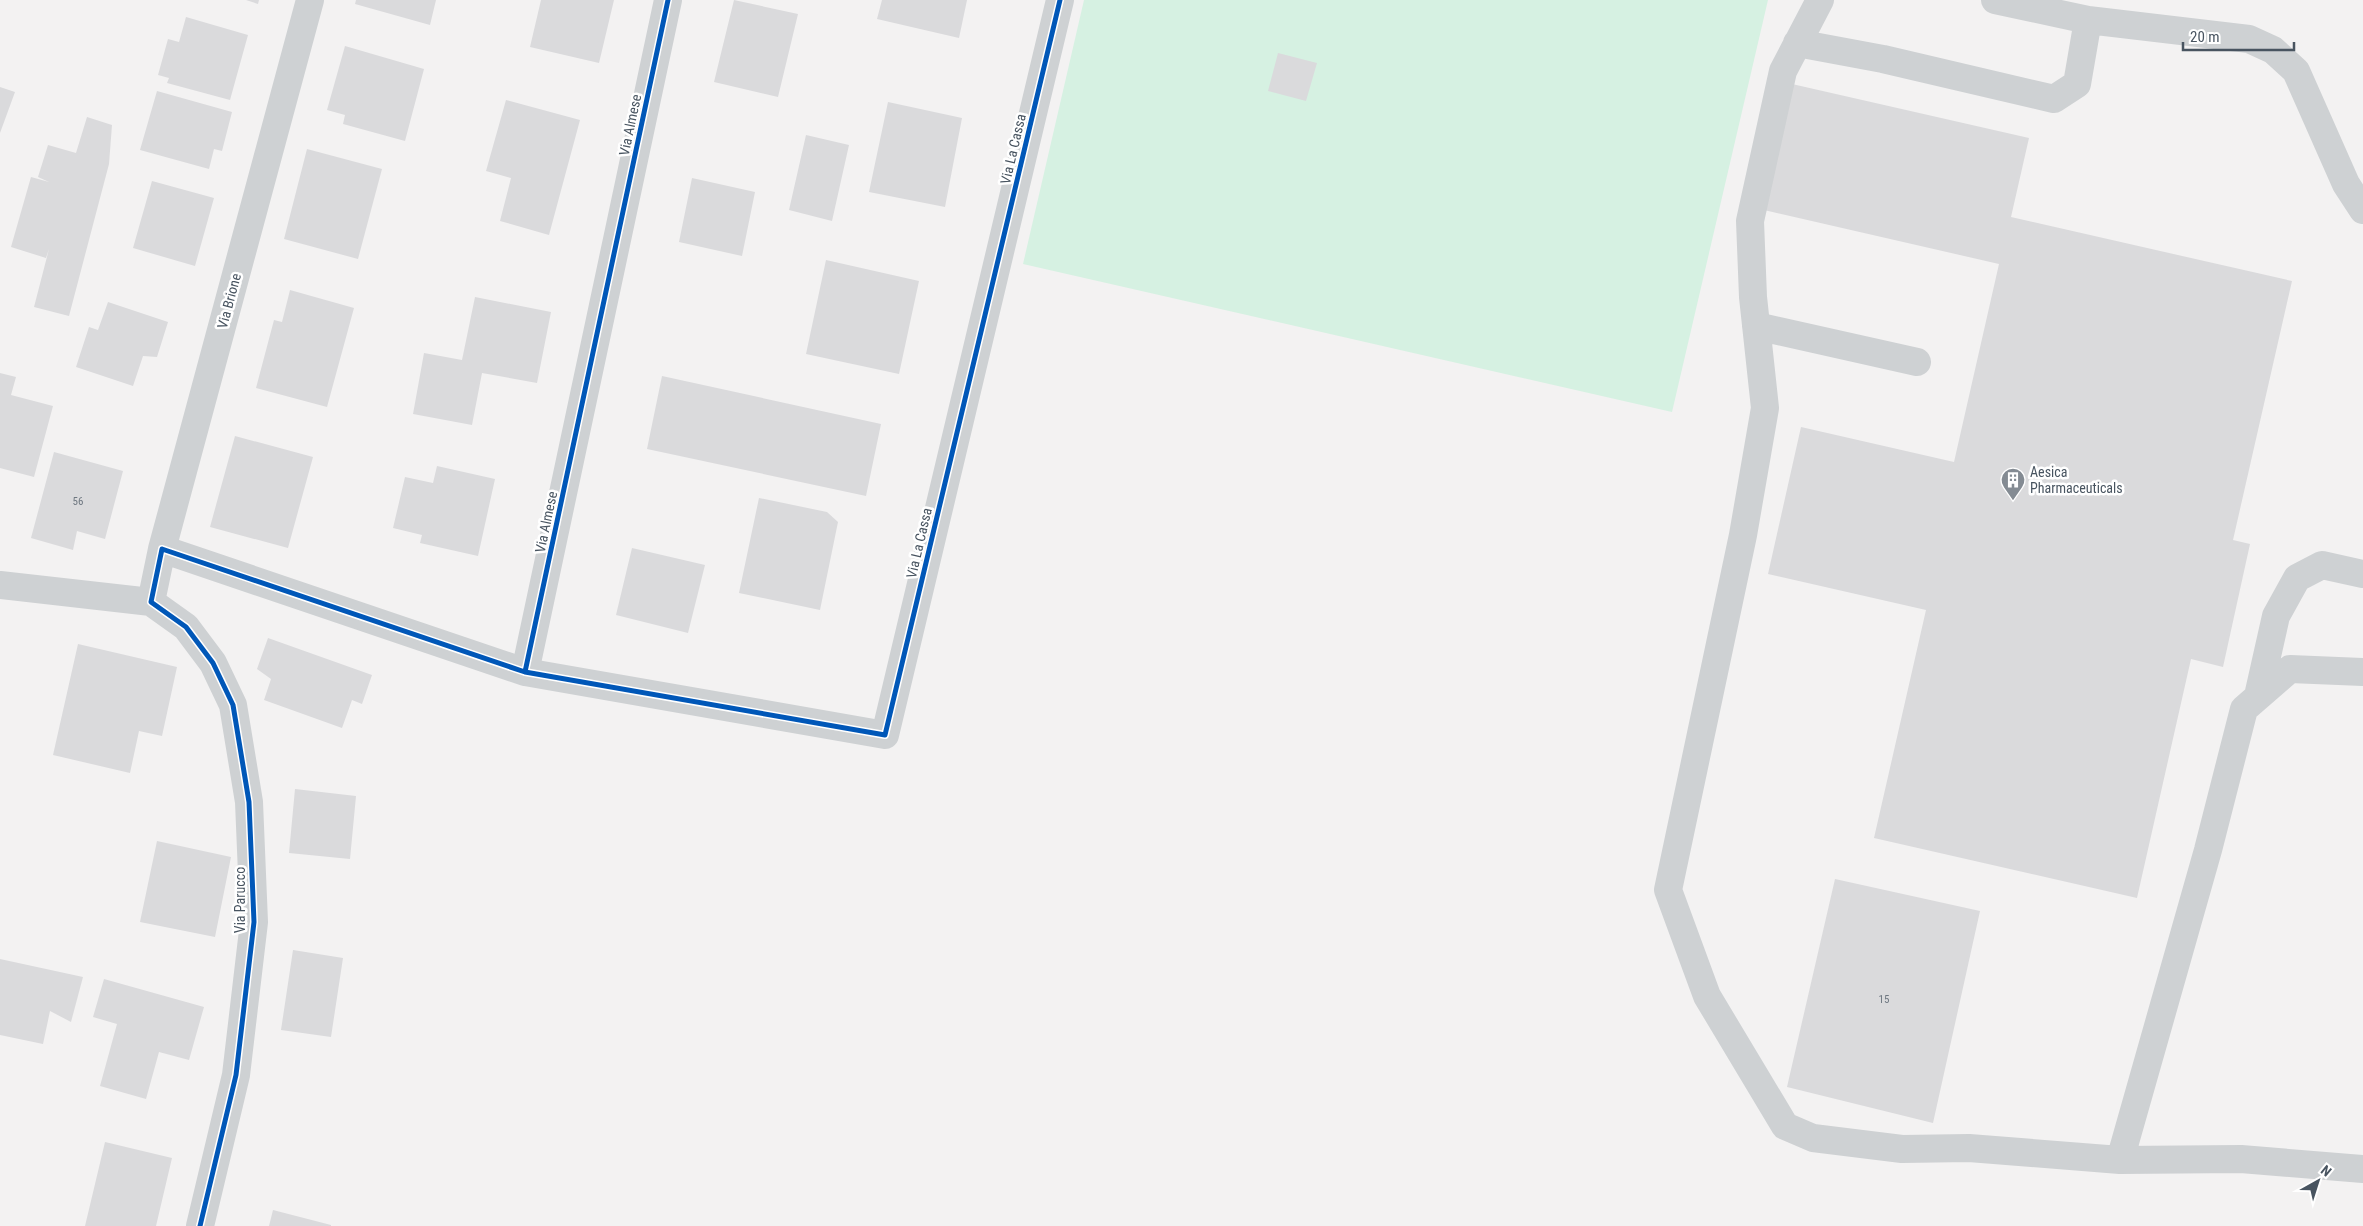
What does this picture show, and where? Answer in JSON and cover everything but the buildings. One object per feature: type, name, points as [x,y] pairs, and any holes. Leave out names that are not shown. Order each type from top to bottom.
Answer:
[{"type":"street","name":"Via Brione","points":[[151,602],[162,549],[310,0]]},
{"type":"street","name":"Via Almese","points":[[526,672],[668,0]]},
{"type":"street","name":"Via La Cassa","points":[[526,672],[885,735],[1060,0]]},
{"type":"street","points":[[1820,0],[1782,71],[1750,221],[1756,326],[1765,408],[1743,535],[1668,890],[1707,996],[1785,1126],[1813,1138],[1902,1149],[1969,1148],[2120,1160],[2241,1159],[2363,1169]]},
{"type":"street","points":[[1995,0],[2088,20],[2249,39],[2273,50],[2296,72],[2346,184],[2363,210]]},
{"type":"street","points":[[1797,43],[1883,59],[2054,99],[2077,84],[2088,20]]},
{"type":"street","points":[[1756,326],[1917,362]]},
{"type":"street","points":[[162,549],[526,672]]},
{"type":"street","points":[[2258,696],[2276,616],[2297,578],[2322,565],[2363,574]]},
{"type":"street","name":"Via Parucco","points":[[0,585],[151,602],[186,627],[213,663],[232,705],[250,802],[254,922],[236,1075],[200,1226]]},
{"type":"street","points":[[2120,1160],[2208,850],[2244,708],[2290,669],[2363,672]]},
{"type":"green space","points":[[1084,0],[1768,0],[1672,412],[1023,264]]},
{"type":"cycle path","points":[[525,672],[668,0]]},
{"type":"cycle path","points":[[200,1226],[236,1075],[254,922],[249,802],[233,705],[213,663],[186,627],[151,602],[162,549],[525,672],[885,735],[1060,0]]},
{"type":"place","name":"Aesica Pharmaceuticals","points":[[2013,501]]}]
